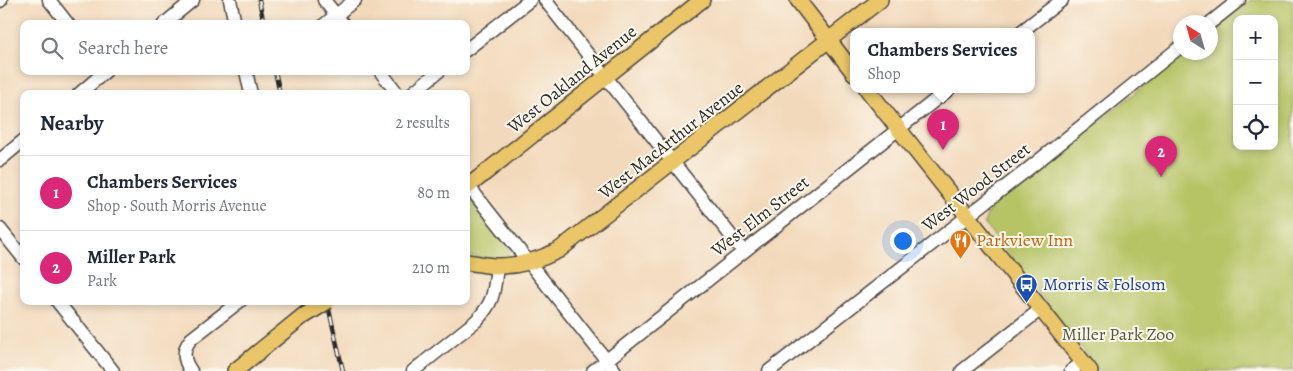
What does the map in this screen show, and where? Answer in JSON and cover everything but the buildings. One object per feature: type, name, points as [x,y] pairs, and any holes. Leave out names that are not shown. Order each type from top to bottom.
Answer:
[{"type":"main road","name":"West Oakland Avenue","points":[[470,184],[702,0]]},
{"type":"main road","points":[[798,0],[850,67]]},
{"type":"main road","name":"West MacArthur Avenue","points":[[470,263],[497,266],[529,262],[544,258],[574,240],[880,0]]},
{"type":"main road","points":[[870,93],[1042,310],[1081,368]]},
{"type":"main road","points":[[234,371],[316,305]]},
{"type":"main road","points":[[304,316],[322,305]]},
{"type":"street","points":[[49,0],[65,20]]},
{"type":"street","points":[[169,20],[193,0]]},
{"type":"street","points":[[230,0],[234,20]]},
{"type":"street","points":[[324,0],[339,20],[355,0]]},
{"type":"street","points":[[470,47],[530,0]]},
{"type":"street","points":[[545,0],[743,251]]},
{"type":"street","points":[[1026,28],[1062,0]]},
{"type":"street","points":[[1218,16],[1238,0]]},
{"type":"street","name":"West Wood Street","points":[[769,371],[1027,170],[1173,53]]},
{"type":"street","points":[[84,90],[101,75]]},
{"type":"street","points":[[247,75],[250,90]]},
{"type":"street","points":[[383,75],[395,90]]},
{"type":"street","points":[[416,90],[435,75]]},
{"type":"street","name":"West Elm Street","points":[[593,371],[944,93]]},
{"type":"street","points":[[0,160],[20,143]]},
{"type":"street","points":[[470,190],[615,371]]},
{"type":"street","points":[[0,229],[20,254]]},
{"type":"street","points":[[413,371],[484,312],[491,302],[495,289],[497,266]]},
{"type":"street","points":[[61,305],[113,371]]},
{"type":"street","points":[[191,371],[184,358],[187,344],[235,305]]},
{"type":"street","points":[[962,371],[1042,310]]},
{"type":"green space","name":"Miller Park Zoo","points":[[1250,0],[1293,0],[1293,371],[1099,371],[984,223],[990,207],[1177,60],[1218,60],[1218,27]]},
{"type":"green space","points":[[470,200],[509,247],[509,253],[506,258],[470,256]]},
{"type":"railway","points":[[259,0],[263,20]]},
{"type":"railway","points":[[276,75],[279,90]]},
{"type":"railway","points":[[328,305],[343,371]]},
{"type":"place","name":"Chambers Services","points":[[943,150]]},
{"type":"place","name":"Miller Park","points":[[1161,177]]},
{"type":"place","name":"Parkview Inn","points":[[960,259]]},
{"type":"place","name":"Morris & Folsom","points":[[1027,303]]}]
